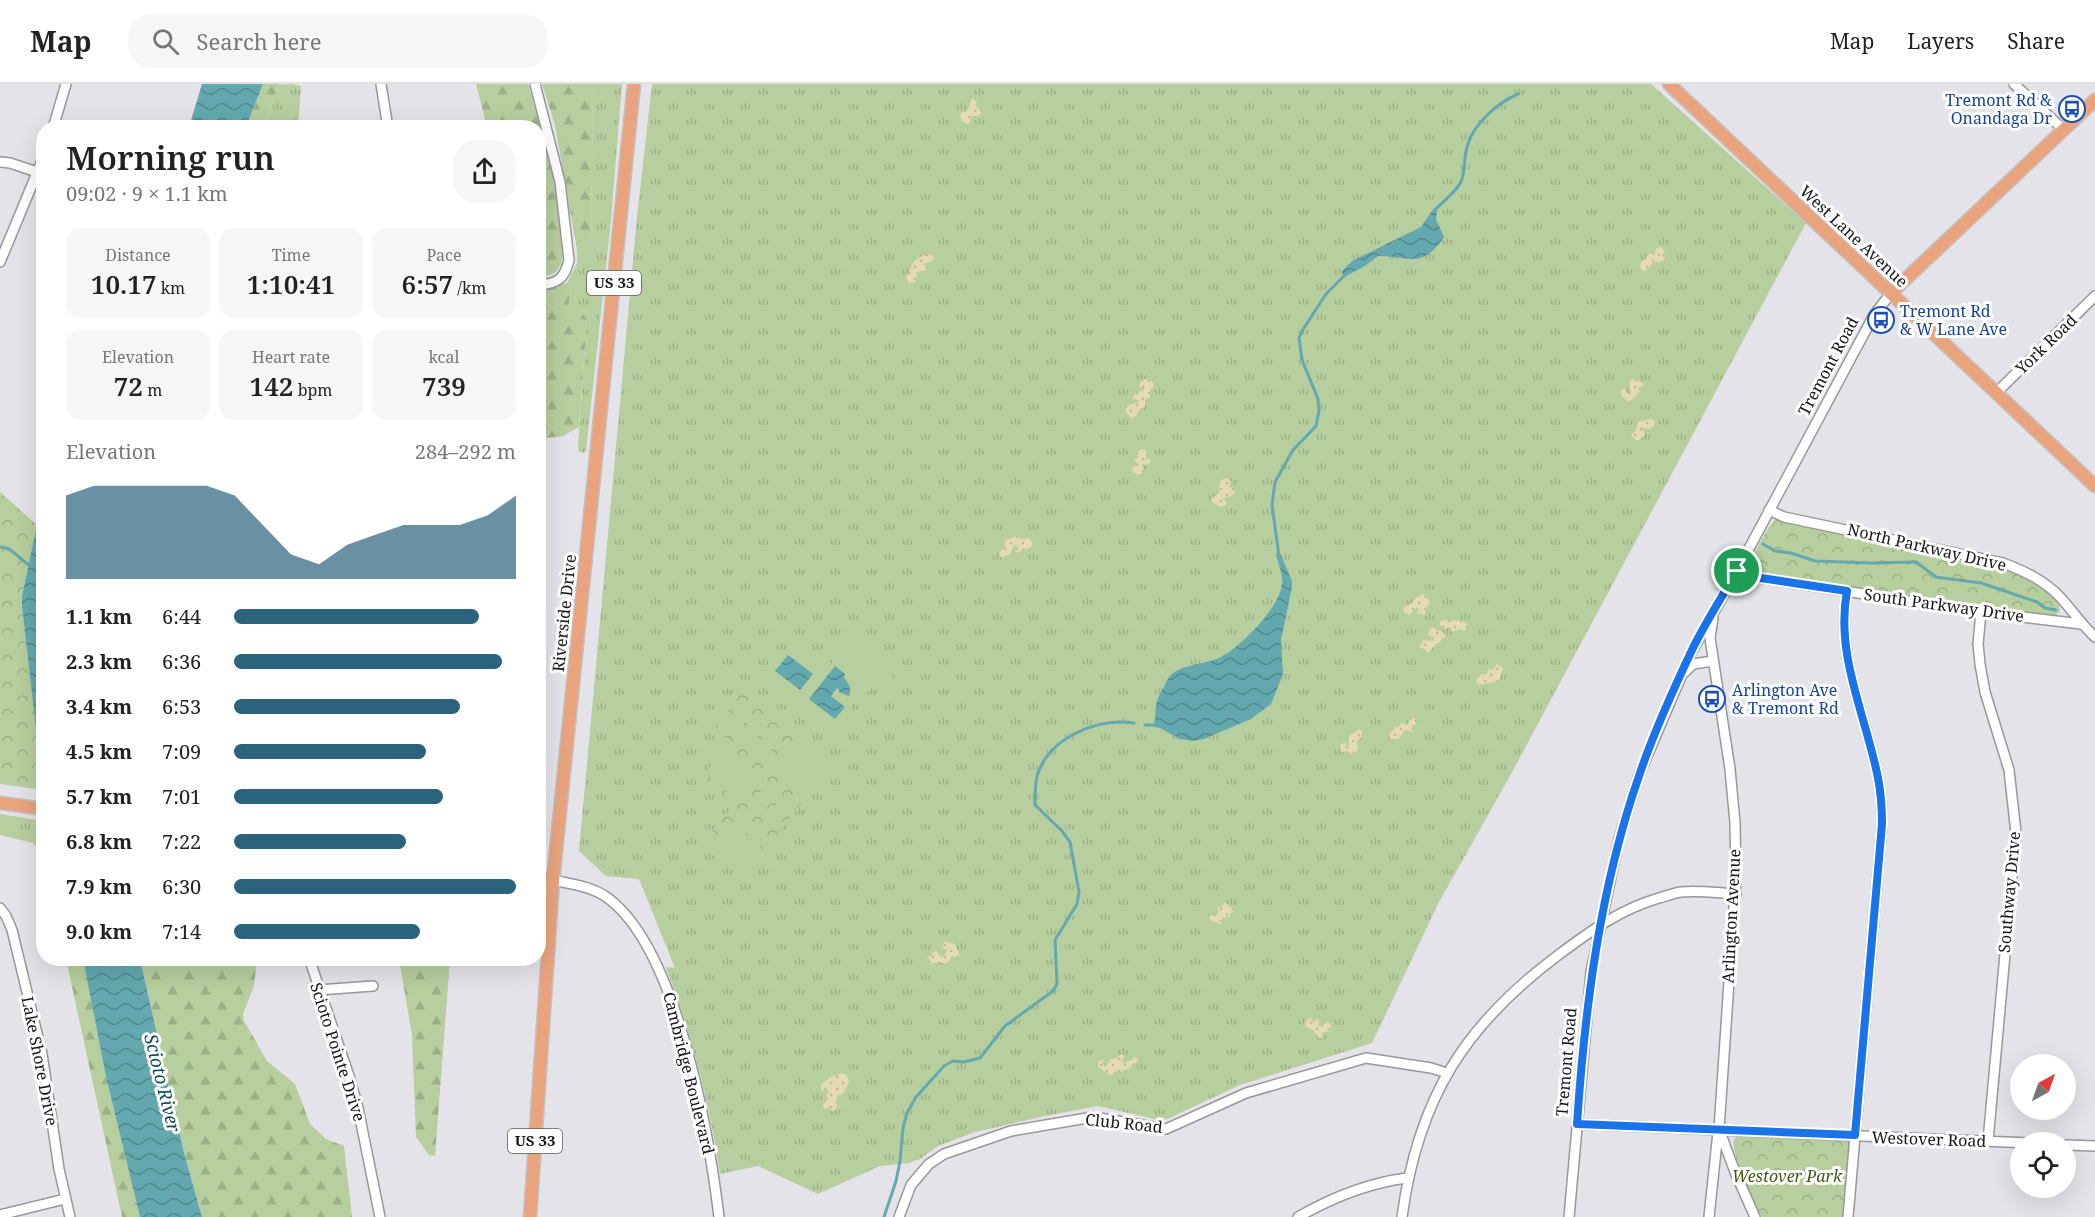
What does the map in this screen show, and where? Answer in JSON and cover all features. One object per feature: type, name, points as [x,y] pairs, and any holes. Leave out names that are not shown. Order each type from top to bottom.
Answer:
[{"type":"main road","name":"Riverside Drive","points":[[530,1217],[553,880],[634,84]]},
{"type":"main road","name":"West Lane Avenue","points":[[1669,84],[2095,486]]},
{"type":"main road","name":"Tremont Road","points":[[1891,293],[2095,100]]},
{"type":"main road","points":[[0,803],[36,808]]},
{"type":"main road","points":[[546,879],[553,880]]},
{"type":"street","points":[[55,120],[66,84]]},
{"type":"street","points":[[381,84],[387,120]]},
{"type":"street","points":[[535,84],[544,120]]},
{"type":"street","points":[[2014,84],[2064,130]]},
{"type":"street","points":[[546,127],[560,182],[569,260],[567,271],[559,280],[546,285]]},
{"type":"street","points":[[0,162],[36,172]]},
{"type":"street","points":[[0,262],[36,174]]},
{"type":"street","name":"Tremont Road","points":[[1569,1217],[1591,972],[1619,839],[1639,775],[1692,651],[1874,315],[1891,293]]},
{"type":"street","name":"York Road","points":[[1996,393],[2095,296]]},
{"type":"street","name":"North Parkway Drive","points":[[1769,510],[1784,516],[2003,563],[2027,572],[2058,595],[2095,637]]},
{"type":"street","name":"South Parkway Drive","points":[[1737,571],[1754,577],[1981,612],[2082,624]]},
{"type":"street","points":[[1847,591],[1843,612],[1844,638],[1854,689],[1878,776],[1882,824],[1848,1217]]},
{"type":"street","name":"Arlington Avenue","points":[[1715,610],[1710,638],[1730,770],[1735,823],[1736,894],[1719,1129],[1755,1217]]},
{"type":"street","name":"Southway Drive","points":[[1981,612],[1978,644],[1980,664],[1985,692],[2009,770],[2016,833],[1988,1141]]},
{"type":"street","points":[[1683,673],[1693,664],[1713,661]]},
{"type":"street","name":"Cambridge Boulevard","points":[[553,880],[589,888],[610,899],[633,924],[656,964],[676,1014],[701,1109],[710,1150],[719,1217]]},
{"type":"street","points":[[1401,1217],[1415,1147],[1447,1073],[1482,1024],[1508,996],[1600,924],[1636,904],[1681,892],[1736,894]]},
{"type":"street","name":"Lake Shore Drive","points":[[0,908],[12,930],[42,1054],[65,1199],[70,1217]]},
{"type":"street","name":"Scioto Pointe Drive","points":[[311,966],[355,1098],[380,1217]]},
{"type":"street","points":[[318,990],[373,986]]},
{"type":"street","name":"Club Road","points":[[899,1217],[911,1185],[929,1164],[944,1154],[1011,1131],[1093,1117],[1166,1129],[1246,1093],[1366,1058],[1431,1068],[1447,1073]]},
{"type":"street","name":"Westover Road","points":[[1577,1124],[2010,1142]]},
{"type":"street","points":[[1709,1217],[1719,1129]]},
{"type":"street","points":[[2076,1145],[2095,1146]]},
{"type":"street","points":[[1298,1217],[1343,1193],[1407,1178]]},
{"type":"street","points":[[0,1215],[65,1199]]},
{"type":"green space","points":[[263,84],[281,84],[266,120],[249,120]]},
{"type":"green space","points":[[476,84],[528,84],[538,120],[485,120]]},
{"type":"green space","points":[[542,84],[593,84],[591,242],[585,250],[577,250],[555,125]]},
{"type":"green space","points":[[593,84],[622,84],[611,220],[586,451],[583,453],[578,447],[587,319],[567,306],[571,287],[567,283],[577,263],[577,250],[585,250],[591,242]]},
{"type":"green space","points":[[652,84],[1651,84],[1806,223],[1510,776],[1439,902],[1372,1043],[1240,1085],[1163,1121],[1098,1106],[1045,1116],[975,1132],[938,1146],[920,1159],[909,1163],[880,1166],[818,1194],[758,1166],[720,1174],[699,1069],[666,967],[675,968],[639,879],[606,876],[579,851],[637,217]]},
{"type":"green space","points":[[279,85],[301,86],[299,120],[266,120]]},
{"type":"green space","points":[[546,149],[554,178],[563,232],[563,253],[559,268],[546,276]]},
{"type":"green space","points":[[567,283],[571,287],[568,306],[587,319],[579,427],[563,436],[546,438],[546,287]]},
{"type":"green space","points":[[0,492],[36,524],[22,605],[36,728],[36,789],[0,784]]},
{"type":"green space","points":[[1780,518],[1975,560],[2021,575],[2040,586],[2058,601],[2060,611],[2050,617],[1754,572],[1751,570],[1750,563],[1771,525]]},
{"type":"green space","points":[[858,630],[874,643],[867,652],[878,660],[876,664],[892,675],[893,681],[889,685],[884,685],[880,682],[883,675],[880,673],[865,695],[861,692],[843,722],[831,726],[828,730],[811,717],[814,712],[767,672],[787,647],[798,657],[806,656],[811,651],[829,666]]},
{"type":"green space","points":[[744,690],[835,761],[742,878],[702,846],[732,807],[699,781],[730,741],[714,728]]},
{"type":"green space","points":[[743,700],[754,709],[735,734],[723,725]]},
{"type":"green space","points":[[758,712],[770,721],[750,746],[738,737]]},
{"type":"green space","points":[[774,724],[785,733],[765,758],[754,749]]},
{"type":"green space","points":[[799,745],[810,754],[790,778],[779,769]]},
{"type":"green space","points":[[728,751],[739,760],[719,785],[708,776]]},
{"type":"green space","points":[[814,757],[826,766],[806,791],[795,782]]},
{"type":"green space","points":[[744,764],[755,773],[735,798],[724,789]]},
{"type":"green space","points":[[768,783],[780,792],[760,816],[749,807]]},
{"type":"green space","points":[[784,796],[795,805],[776,829],[764,820]]},
{"type":"green space","points":[[0,814],[36,820],[36,846],[33,843],[0,835]]},
{"type":"green space","points":[[737,822],[748,832],[728,856],[717,847]]},
{"type":"green space","points":[[752,835],[763,844],[744,868],[732,859]]},
{"type":"green space","points":[[68,966],[84,966],[106,1077],[140,1217],[122,1217]]},
{"type":"green space","points":[[142,966],[256,966],[254,986],[243,1014],[244,1021],[267,1061],[295,1084],[310,1124],[326,1139],[344,1146],[352,1217],[202,1217],[183,1149]]},
{"type":"green space","points":[[400,966],[449,966],[435,1156],[429,1155],[416,1137],[412,1035]]},
{"type":"green space","name":"Westover Park","points":[[1738,1134],[1847,1139],[1850,1141],[1845,1217],[1762,1217],[1737,1161],[1733,1141]]},
{"type":"sand","points":[[972,98],[977,99],[976,107],[981,114],[971,116],[970,123],[967,124],[962,122],[960,115],[962,112],[967,112]]},
{"type":"sand","points":[[1660,247],[1665,250],[1662,256],[1665,261],[1652,263],[1645,271],[1642,270],[1640,266],[1648,253],[1654,255]]},
{"type":"sand","points":[[930,254],[934,257],[934,261],[923,264],[927,267],[926,270],[917,272],[916,282],[909,283],[906,278],[916,259]]},
{"type":"sand","points":[[1145,379],[1152,381],[1154,386],[1150,390],[1150,397],[1145,400],[1145,407],[1131,418],[1126,408],[1139,402],[1133,397],[1144,390],[1139,384]]},
{"type":"sand","points":[[1632,379],[1636,382],[1641,380],[1644,385],[1638,388],[1640,392],[1629,402],[1622,397],[1621,391],[1625,388],[1627,393],[1631,393],[1629,382]]},
{"type":"sand","points":[[1651,419],[1655,421],[1654,426],[1649,429],[1642,428],[1645,435],[1636,440],[1631,435],[1636,430],[1638,422]]},
{"type":"sand","points":[[1142,449],[1146,450],[1146,459],[1150,459],[1151,462],[1147,465],[1142,464],[1144,472],[1138,475],[1133,472],[1132,468],[1138,464],[1134,460],[1138,458],[1138,452]]},
{"type":"sand","points":[[1227,478],[1232,482],[1228,487],[1234,488],[1235,493],[1223,498],[1227,504],[1221,507],[1213,503],[1211,499],[1219,493],[1220,481]]},
{"type":"sand","points":[[1016,536],[1022,539],[1029,538],[1032,546],[1028,550],[1023,548],[1019,553],[1015,551],[1017,545],[1014,545],[1010,554],[1001,558],[999,553],[1005,547],[1005,541]]},
{"type":"sand","points":[[1423,594],[1430,602],[1425,609],[1425,616],[1421,613],[1416,614],[1419,609],[1417,607],[1410,615],[1404,613],[1403,608]]},
{"type":"sand","points":[[1440,621],[1462,621],[1468,627],[1464,631],[1460,629],[1452,632],[1450,627],[1445,629],[1440,625]]},
{"type":"sand","points":[[1430,628],[1442,631],[1446,636],[1427,653],[1425,649],[1419,647],[1423,640],[1434,641],[1434,637],[1428,636]]},
{"type":"sand","points":[[1497,664],[1503,668],[1499,681],[1478,685],[1476,681],[1479,674],[1487,674],[1488,669],[1493,670]]},
{"type":"sand","points":[[1415,717],[1417,724],[1411,726],[1415,730],[1413,732],[1405,730],[1398,739],[1390,739],[1389,734],[1395,726],[1398,728],[1401,723],[1407,725]]},
{"type":"sand","points":[[1359,729],[1362,731],[1362,737],[1357,741],[1358,750],[1352,755],[1348,751],[1342,752],[1341,744],[1349,745],[1349,735]]},
{"type":"sand","points":[[1224,903],[1234,908],[1230,917],[1222,918],[1221,924],[1210,920],[1209,916],[1218,914],[1218,907],[1222,907]]},
{"type":"sand","points":[[945,941],[955,944],[960,957],[952,956],[947,964],[938,962],[930,964],[931,961],[927,958],[932,956],[932,953],[936,951],[941,957],[947,953],[947,950],[942,948]]},
{"type":"sand","points":[[1309,1018],[1313,1023],[1316,1019],[1319,1020],[1319,1026],[1322,1027],[1327,1022],[1331,1025],[1330,1031],[1323,1032],[1322,1038],[1318,1037],[1313,1030],[1306,1027],[1305,1023]]},
{"type":"sand","points":[[1121,1054],[1125,1056],[1122,1061],[1124,1064],[1134,1057],[1138,1059],[1137,1062],[1130,1068],[1120,1072],[1115,1071],[1111,1076],[1098,1067],[1098,1061],[1104,1060],[1102,1064],[1106,1066],[1111,1059]]},
{"type":"sand","points":[[842,1073],[847,1075],[849,1082],[843,1094],[837,1095],[836,1110],[831,1111],[829,1107],[826,1109],[823,1107],[824,1101],[829,1099],[826,1096],[829,1091],[826,1088],[821,1090],[821,1085],[830,1077]]},
{"type":"water","points":[[202,84],[263,84],[249,120],[191,120]]},
{"type":"water","points":[[1434,208],[1437,210],[1436,219],[1444,237],[1429,254],[1415,259],[1378,256],[1346,276],[1341,272],[1352,261],[1421,227]]},
{"type":"water","points":[[36,530],[36,730],[22,606],[22,596]]},
{"type":"water","points":[[1280,553],[1292,581],[1292,587],[1281,640],[1283,674],[1271,704],[1251,719],[1204,739],[1193,741],[1180,739],[1154,727],[1158,698],[1171,675],[1181,669],[1219,658],[1228,653],[1247,637],[1273,606],[1282,586],[1282,574],[1276,554]]},
{"type":"water","points":[[788,655],[813,674],[800,690],[775,671]]},
{"type":"water","points":[[835,666],[845,674],[844,678],[849,684],[850,691],[849,696],[839,692],[837,688],[831,696],[845,707],[835,719],[809,699]]},
{"type":"water","name":"Scioto River","points":[[84,966],[142,966],[183,1149],[202,1217],[140,1217],[106,1077]]},
{"type":"waterway","points":[[1434,211],[1460,183],[1467,147],[1480,122],[1502,103],[1518,94]]},
{"type":"waterway","points":[[1279,556],[1272,505],[1275,482],[1293,450],[1316,426],[1319,411],[1318,399],[1302,360],[1299,338],[1326,294],[1346,274]]},
{"type":"waterway","points":[[1763,544],[1775,551],[1791,553],[1815,561],[1916,562],[1936,577],[1981,583],[2037,602],[2045,608],[2056,610]]},
{"type":"waterway","points":[[0,547],[12,551],[31,566]]},
{"type":"waterway","points":[[884,1217],[896,1181],[903,1128],[907,1113],[916,1097],[944,1066],[953,1061],[964,1062],[980,1058],[1005,1026],[1053,991],[1057,984],[1055,940],[1077,904],[1079,892],[1070,842],[1035,805],[1036,779],[1043,762],[1063,741],[1076,733],[1105,724],[1134,723]]},
{"type":"waterway","points":[[1145,725],[1156,725]]},
{"type":"place","name":"Tremont Rd & Onandaga Dr","points":[[2072,109]]},
{"type":"place","name":"Tremont Rd & W Lane Ave","points":[[1881,320]]},
{"type":"place","name":"Arlington Ave & Tremont Rd","points":[[1712,699]]},
{"type":"route","points":[[1737,571],[1754,577],[1847,591],[1843,612],[1844,638],[1854,689],[1878,776],[1882,824],[1855,1135],[1577,1124],[1591,972],[1619,839],[1639,775],[1661,720],[1692,651],[1737,571]]}]
